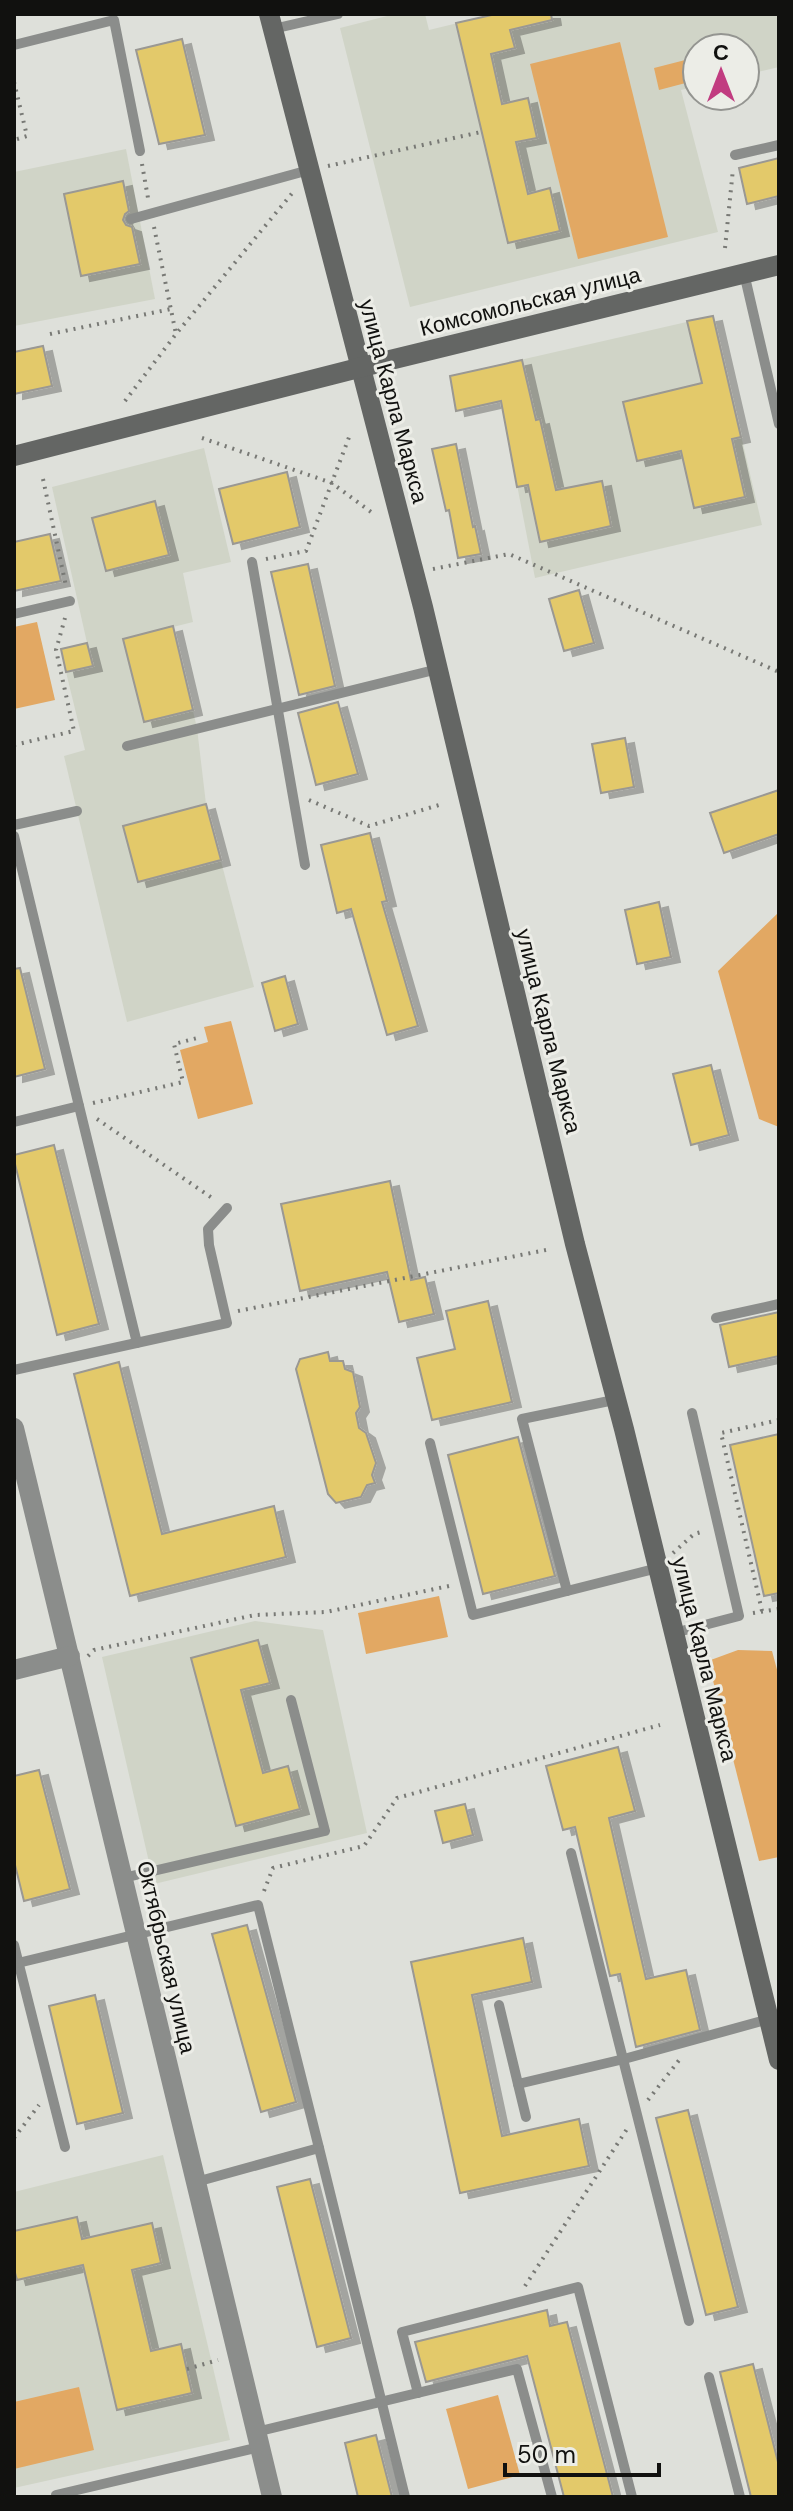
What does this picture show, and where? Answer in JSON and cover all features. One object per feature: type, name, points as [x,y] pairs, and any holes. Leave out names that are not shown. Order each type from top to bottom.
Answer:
[{"type":"main road","name":"улица Карла Маркса","points":[[271,22],[438,669],[614,1400],[624,1429],[774,2018],[779,2060]]},
{"type":"main road","name":"Комсомольская улица","points":[[14,456],[779,265]]},
{"type":"street","name":"Октябрьская улица","points":[[14,1428],[272,2497]]},
{"type":"street","points":[[14,1670],[72,1664]]},
{"type":"lane","points":[[271,22],[338,14]]},
{"type":"lane","points":[[14,45],[114,20],[140,151]]},
{"type":"lane","points":[[735,155],[779,145]]},
{"type":"lane","points":[[131,219],[309,170]]},
{"type":"lane","points":[[744,273],[779,424]]},
{"type":"lane","points":[[252,562],[305,865]]},
{"type":"lane","points":[[14,614],[70,601]]},
{"type":"lane","points":[[127,746],[438,669]]},
{"type":"lane","points":[[14,825],[77,811]]},
{"type":"lane","points":[[14,836],[137,1343]]},
{"type":"lane","points":[[14,1122],[79,1106]]},
{"type":"lane","points":[[14,1370],[227,1323],[208,1229],[227,1208]]},
{"type":"lane","points":[[716,1318],[779,1304]]},
{"type":"lane","points":[[567,1591],[522,1419],[614,1400]]},
{"type":"lane","points":[[674,1633],[739,1616],[692,1413]]},
{"type":"lane","points":[[430,1443],[473,1615],[658,1568]]},
{"type":"lane","points":[[123,1878],[325,1831],[291,1700]]},
{"type":"lane","points":[[571,1853],[689,2321]]},
{"type":"lane","points":[[18,1963],[258,1905],[405,2497]]},
{"type":"lane","points":[[14,1945],[65,2147]]},
{"type":"lane","points":[[499,2005],[526,2117]]},
{"type":"lane","points":[[518,2084],[774,2018]]},
{"type":"lane","points":[[196,2182],[319,2148]]},
{"type":"lane","points":[[418,2393],[402,2332],[578,2287],[632,2497]]},
{"type":"lane","points":[[56,2497],[381,2402],[517,2369],[552,2497]]},
{"type":"lane","points":[[709,2377],[740,2497]]},
{"type":"path","points":[[14,82],[27,136],[14,140]]},
{"type":"path","points":[[125,401],[309,170],[481,132]]},
{"type":"path","points":[[140,151],[176,334]]},
{"type":"path","points":[[725,248],[735,155]]},
{"type":"path","points":[[50,334],[171,309]]},
{"type":"path","points":[[252,562],[306,551],[351,432]]},
{"type":"path","points":[[202,438],[332,483],[371,512]]},
{"type":"path","points":[[14,745],[74,731],[56,650],[70,601],[43,479]]},
{"type":"path","points":[[430,570],[509,554],[779,672]]},
{"type":"path","points":[[292,793],[369,826],[439,805]]},
{"type":"path","points":[[79,1106],[183,1082],[174,1044],[197,1038]]},
{"type":"path","points":[[79,1106],[227,1208]]},
{"type":"path","points":[[224,1314],[546,1250]]},
{"type":"path","points":[[762,1611],[721,1433],[779,1420]]},
{"type":"path","points":[[658,1568],[694,1534],[742,1521]]},
{"type":"path","points":[[72,1664],[94,1650],[255,1615],[326,1612],[449,1585],[451,1596]]},
{"type":"path","points":[[739,1616],[779,1609]]},
{"type":"path","points":[[258,1905],[273,1868],[364,1846],[397,1798],[660,1725]]},
{"type":"path","points":[[513,2304],[637,2113],[697,2039]]},
{"type":"path","points":[[14,2138],[50,2091]]},
{"type":"path","points":[[187,2369],[218,2360]]},
{"type":"shaded area","points":[[395,14],[425,14],[429,30],[495,14],[779,14],[779,67],[761,71],[761,32],[681,32],[681,112],[687,112],[718,232],[410,307],[340,28]]},
{"type":"shaded area","points":[[620,42],[668,237],[578,259],[530,64]]},
{"type":"shaded area","points":[[681,61],[681,84],[659,90],[654,68]]},
{"type":"shaded area","points":[[126,149],[155,299],[14,326],[14,172]]},
{"type":"shaded area","points":[[713,316],[762,525],[535,578],[494,366]]},
{"type":"shaded area","points":[[204,448],[231,562],[183,573],[193,622],[173,627],[197,728],[206,804],[254,987],[127,1022],[64,756],[85,750],[66,672],[92,665],[52,487]]},
{"type":"shaded area","points":[[37,622],[55,700],[14,709],[14,627]]},
{"type":"shaded area","points":[[779,908],[779,1127],[759,1119],[718,971],[778,913]]},
{"type":"shaded area","points":[[231,1021],[253,1104],[198,1119],[180,1050],[208,1042],[204,1027]]},
{"type":"shaded area","points":[[439,1596],[448,1637],[366,1654],[358,1613]]},
{"type":"shaded area","points":[[255,1621],[323,1630],[367,1833],[154,1884],[102,1657]]},
{"type":"shaded area","points":[[738,1650],[772,1651],[779,1677],[779,1857],[759,1861],[708,1661]]},
{"type":"shaded area","points":[[163,2155],[230,2440],[14,2488],[14,2192]]},
{"type":"shaded area","points":[[79,2387],[94,2450],[14,2469],[14,2402]]},
{"type":"shaded area","points":[[498,2395],[520,2475],[468,2489],[446,2409]]},
{"type":"building","points":[[496,14],[551,14],[552,20],[510,30],[515,48],[491,54],[502,104],[528,98],[537,138],[516,142],[528,194],[550,188],[560,231],[508,243],[456,23]]},
{"type":"building","points":[[182,39],[205,135],[159,144],[136,50]]},
{"type":"building","points":[[779,158],[779,196],[747,204],[739,168]]},
{"type":"building","points":[[123,181],[129,211],[123,220],[132,227],[140,264],[81,276],[64,194]]},
{"type":"building","points":[[713,316],[741,437],[732,439],[745,497],[694,508],[681,451],[637,461],[623,402],[702,383],[687,321]]},
{"type":"building","points":[[43,346],[52,386],[14,394],[14,352]]},
{"type":"building","points":[[522,360],[536,420],[540,419],[556,490],[602,481],[611,526],[540,542],[528,485],[517,487],[501,401],[456,411],[450,376]]},
{"type":"building","points":[[456,444],[481,554],[458,558],[432,449]]},
{"type":"building","points":[[287,472],[300,527],[233,544],[219,489]]},
{"type":"building","points":[[155,501],[169,555],[106,571],[92,518]]},
{"type":"building","points":[[50,534],[61,581],[14,591],[14,542]]},
{"type":"building","points":[[308,564],[335,686],[299,695],[271,572]]},
{"type":"building","points":[[579,590],[594,643],[564,651],[549,599]]},
{"type":"building","points":[[173,626],[193,710],[144,722],[123,639]]},
{"type":"building","points":[[87,643],[93,666],[66,672],[61,649]]},
{"type":"building","points":[[338,702],[358,774],[316,785],[298,713]]},
{"type":"building","points":[[625,738],[634,787],[601,793],[592,744]]},
{"type":"building","points":[[779,790],[779,834],[724,853],[710,813]]},
{"type":"building","points":[[206,804],[221,860],[138,882],[123,826]]},
{"type":"building","points":[[370,833],[387,901],[382,902],[418,1026],[387,1035],[351,909],[337,913],[321,845]]},
{"type":"building","points":[[659,902],[671,957],[637,964],[625,910]]},
{"type":"building","points":[[20,968],[45,1069],[14,1077],[14,969]]},
{"type":"building","points":[[285,976],[298,1024],[275,1031],[262,983]]},
{"type":"building","points":[[711,1065],[729,1135],[691,1145],[673,1074]]},
{"type":"building","points":[[54,1145],[99,1324],[57,1335],[14,1160],[14,1155]]},
{"type":"building","points":[[390,1181],[411,1280],[425,1277],[434,1314],[399,1322],[387,1272],[300,1291],[281,1204]]},
{"type":"building","points":[[488,1301],[512,1402],[432,1420],[417,1358],[455,1349],[446,1311]]},
{"type":"building","points":[[779,1312],[779,1356],[729,1367],[720,1325]]},
{"type":"building","points":[[328,1352],[330,1361],[343,1361],[345,1369],[353,1372],[360,1407],[356,1413],[359,1428],[366,1433],[376,1463],[372,1475],[375,1483],[367,1485],[361,1497],[336,1503],[328,1494],[296,1369],[300,1359]]},
{"type":"building","points":[[119,1362],[162,1534],[274,1506],[286,1557],[130,1596],[74,1374]]},
{"type":"building","points":[[779,1434],[779,1593],[764,1596],[730,1445]]},
{"type":"building","points":[[518,1437],[555,1576],[483,1594],[448,1455]]},
{"type":"building","points":[[258,1640],[270,1683],[241,1690],[263,1773],[288,1766],[300,1809],[236,1826],[191,1658]]},
{"type":"building","points":[[618,1747],[635,1811],[609,1818],[646,1979],[686,1970],[700,2030],[636,2047],[620,1974],[610,1976],[575,1827],[563,1830],[546,1766]]},
{"type":"building","points":[[39,1770],[70,1889],[24,1901],[14,1861],[14,1776]]},
{"type":"building","points":[[465,1804],[473,1835],[443,1843],[435,1811]]},
{"type":"building","points":[[247,1925],[296,2102],[261,2112],[212,1934]]},
{"type":"building","points":[[523,1938],[532,1982],[472,1995],[502,2136],[579,2119],[589,2166],[460,2193],[411,1962]]},
{"type":"building","points":[[95,1995],[123,2113],[77,2124],[49,2006]]},
{"type":"building","points":[[688,2110],[738,2307],[706,2315],[656,2118]]},
{"type":"building","points":[[310,2179],[351,2338],[317,2347],[277,2187]]},
{"type":"building","points":[[77,2217],[82,2239],[152,2223],[161,2263],[132,2270],[151,2351],[181,2344],[192,2393],[117,2410],[83,2265],[17,2280],[14,2231]]},
{"type":"building","points":[[547,2310],[550,2326],[567,2322],[613,2497],[564,2497],[527,2356],[426,2382],[415,2342]]},
{"type":"building","points":[[753,2364],[779,2466],[779,2497],[751,2497],[720,2372]]},
{"type":"building","points":[[376,2435],[392,2497],[358,2497],[345,2443]]}]
